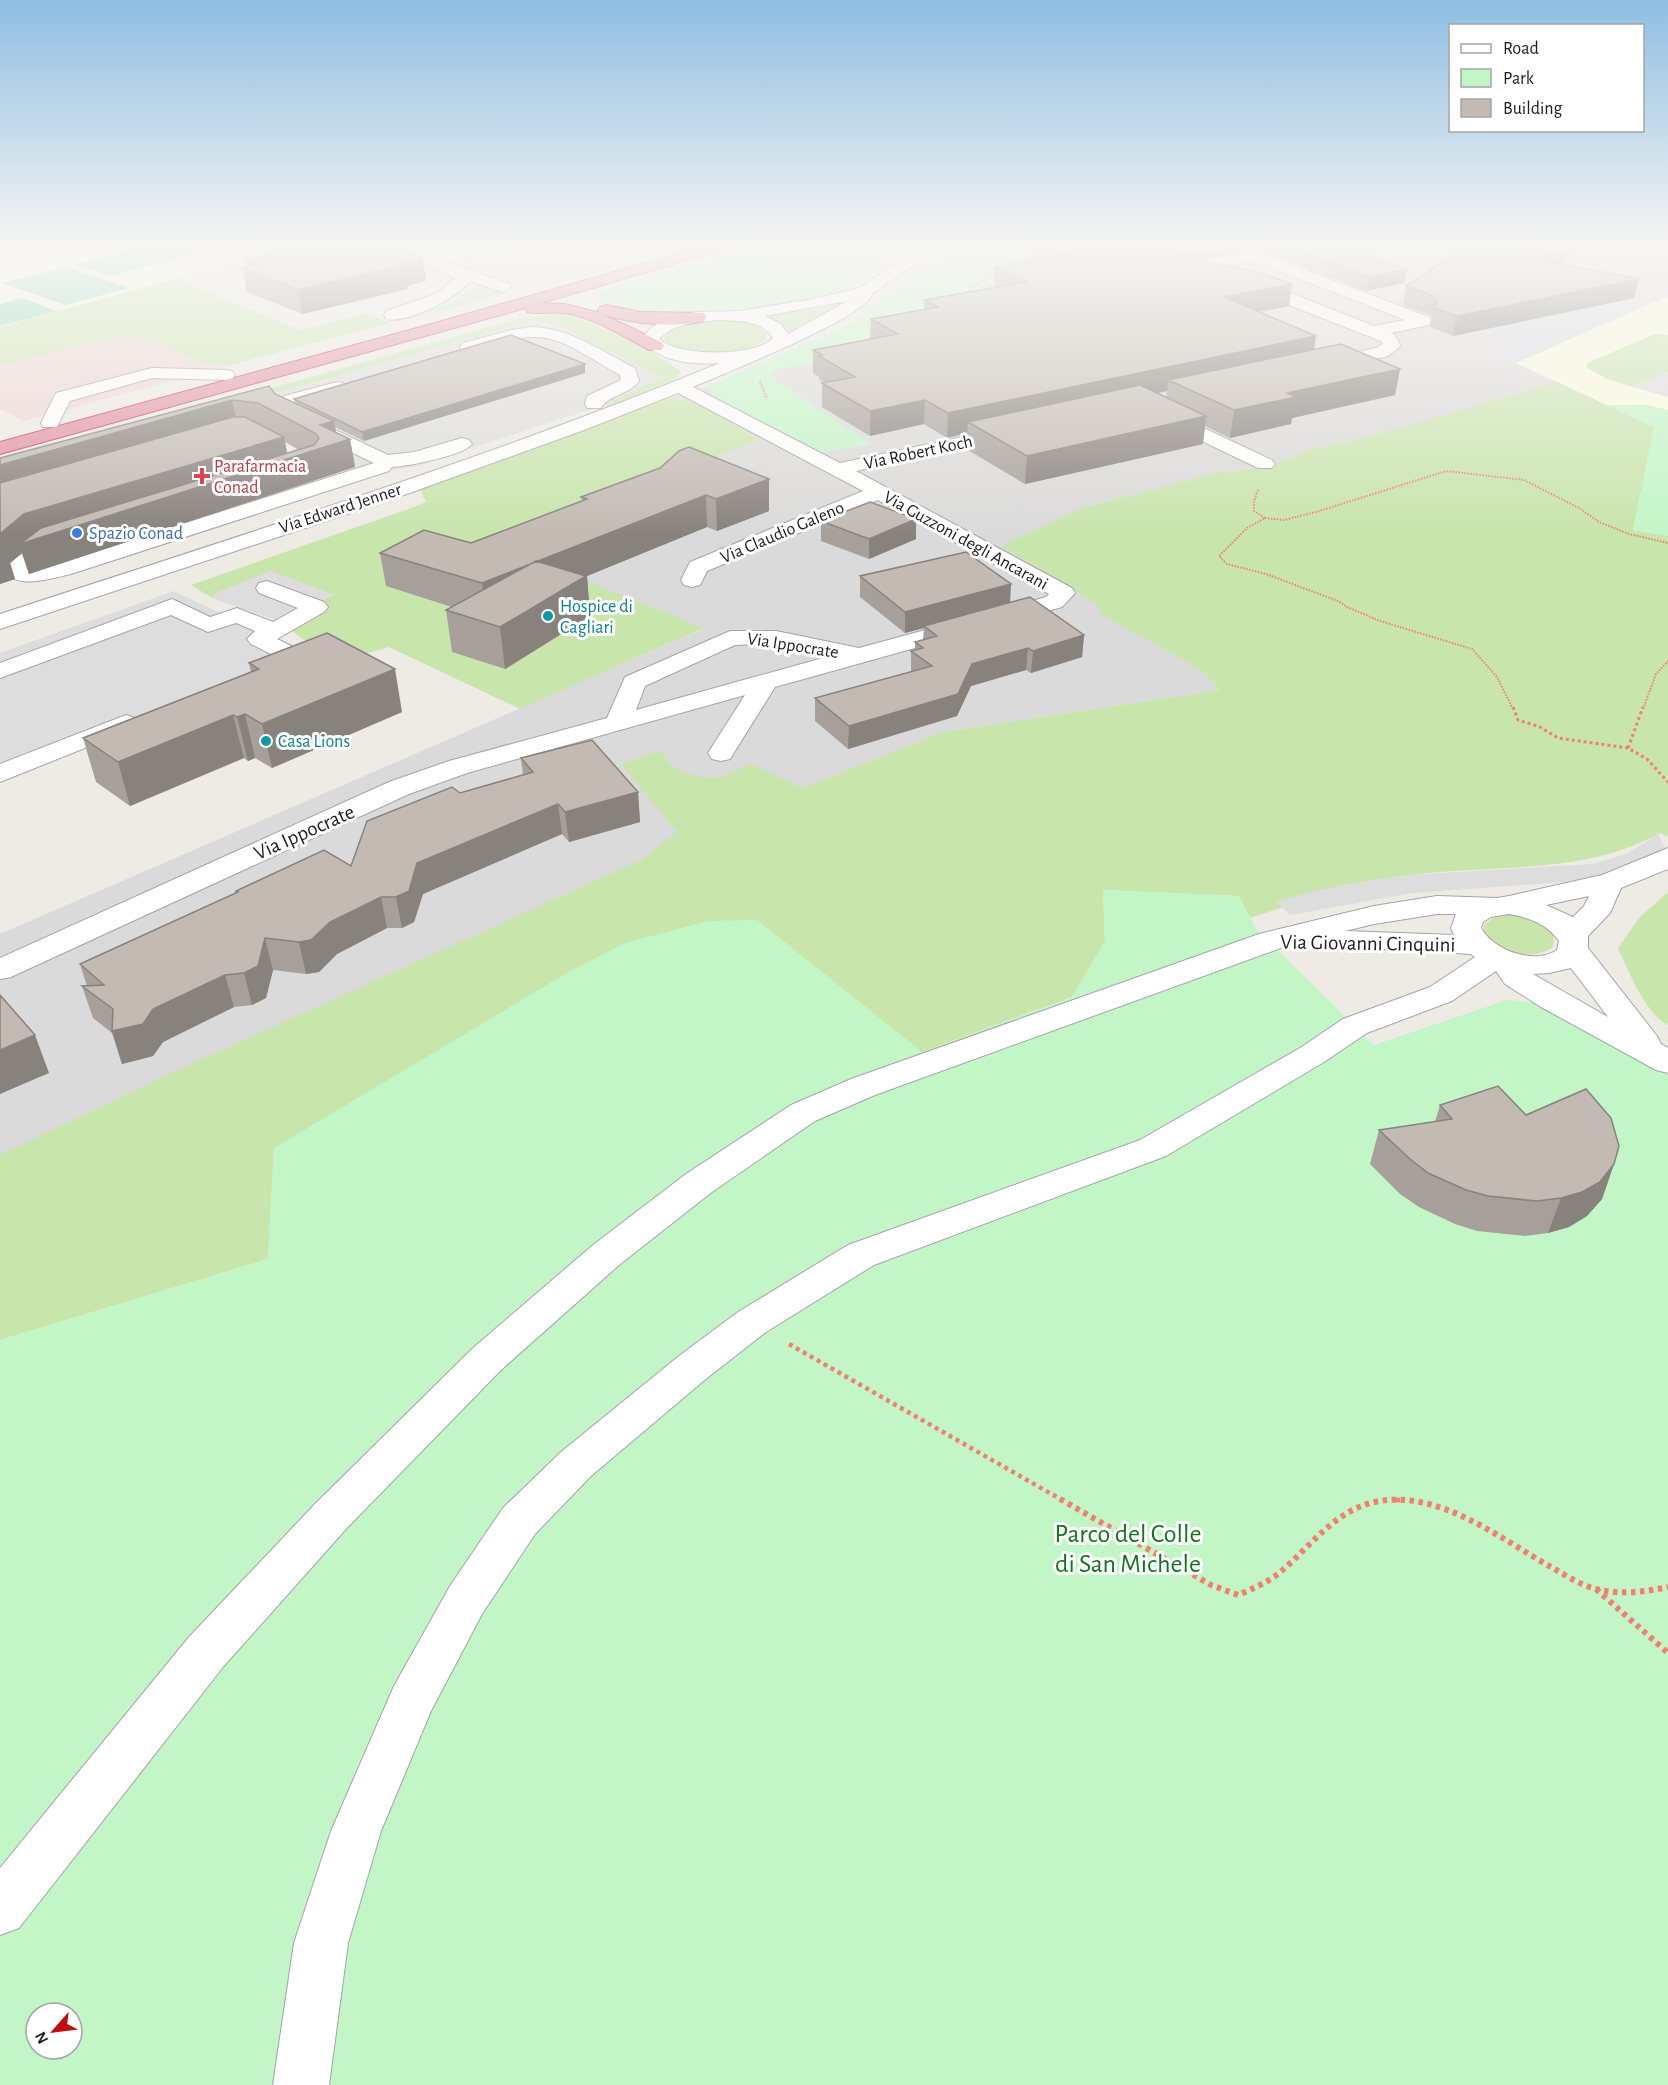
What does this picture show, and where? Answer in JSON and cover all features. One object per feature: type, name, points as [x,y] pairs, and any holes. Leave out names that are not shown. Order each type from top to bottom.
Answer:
[{"type":"highway","points":[[226,375],[347,341]]},
{"type":"highway","points":[[0,448],[389,341]]},
{"type":"highway","points":[[647,341],[655,345]]},
{"type":"highway","points":[[0,436],[50,423]]},
{"type":"street","points":[[449,353],[489,341]]},
{"type":"street","points":[[567,341],[628,372],[630,381],[622,388],[594,400],[594,405],[605,416]]},
{"type":"street","name":"Via Edward Jenner","points":[[652,341],[675,354],[691,367],[693,372],[678,387]]},
{"type":"street","name":"Via Edward Jenner","points":[[675,354],[711,358],[741,356],[771,347],[778,341]]},
{"type":"street","name":"Via Edward Jenner","points":[[0,622],[391,492],[605,416],[782,341]]},
{"type":"street","points":[[1302,370],[1382,352],[1392,346],[1390,341]]},
{"type":"street","points":[[50,423],[62,397],[97,386],[152,373],[226,375]]},
{"type":"street","points":[[257,410],[358,380]]},
{"type":"street","name":"Via Guzzoni degli Ancarani","points":[[678,387],[838,469],[1064,593]]},
{"type":"street","points":[[291,400],[281,406],[288,415],[385,460],[400,461],[422,457],[475,440]]},
{"type":"street","points":[[1155,403],[1265,464]]},
{"type":"street","points":[[564,412],[605,416]]},
{"type":"street","name":"Via Robert Koch","points":[[838,469],[1031,428]]},
{"type":"street","points":[[7,572],[26,575],[63,569],[382,467],[385,460]]},
{"type":"street","points":[[11,594],[365,478],[456,469]]},
{"type":"street","points":[[0,636],[384,505],[391,492]]},
{"type":"street","name":"Via Claudio Galeno","points":[[692,580],[698,567],[879,492]]},
{"type":"street","points":[[7,572],[41,551],[80,540]]},
{"type":"street","points":[[239,678],[293,656],[259,639],[316,607],[267,588]]},
{"type":"street","name":"Via Ippocrate","points":[[0,970],[399,788],[458,767],[1054,602],[1064,593]]},
{"type":"street","points":[[0,670],[172,606],[208,625],[237,615],[274,631]]},
{"type":"street","name":"Via Ippocrate","points":[[618,723],[634,682],[730,638],[746,635],[765,637],[861,656]]},
{"type":"street","name":"Via Ippocrate","points":[[721,753],[766,682]]},
{"type":"street","points":[[0,774],[152,713]]},
{"type":"street","points":[[1501,906],[1608,883],[1658,864],[1668,857]]},
{"type":"street","points":[[1572,942],[1605,900],[1608,883]]},
{"type":"street","name":"Via Giovanni Cinquini","points":[[1270,941],[1374,915],[1437,905],[1501,906],[1544,913],[1559,921],[1572,942],[1661,1058]]},
{"type":"street","name":"Via Giovanni Cinquini","points":[[1501,906],[1479,910],[1470,916],[1466,925],[1468,935],[1516,977],[1552,1000],[1661,1058]]},
{"type":"street","name":"Via Giovanni Cinquini","points":[[1270,941],[1385,940],[1489,953],[1522,965],[1548,964],[1566,957],[1572,942]]},
{"type":"street","points":[[0,1909],[206,1652],[330,1518],[486,1360],[606,1256],[699,1183],[803,1113],[862,1087],[1270,941]]},
{"type":"street","points":[[301,2085],[321,1943],[356,1831],[411,1701],[466,1600],[519,1521],[576,1464],[693,1367],[752,1322],[861,1255],[1153,1148],[1312,1055],[1355,1026],[1441,994],[1489,953]]},
{"type":"path","points":[[760,377],[761,388],[773,404]]},
{"type":"path","points":[[1265,464],[1254,501],[1254,511],[1265,518],[1284,520],[1316,512],[1446,471],[1524,480],[1580,508],[1599,522],[1629,534],[1668,543]]},
{"type":"path","points":[[1265,518],[1247,528],[1219,556],[1227,564],[1276,578],[1338,601],[1342,607],[1472,649],[1479,660],[1490,667],[1510,700],[1518,720],[1540,727],[1558,738],[1593,741],[1628,748],[1647,759],[1668,782]]},
{"type":"path","points":[[1628,748],[1656,674],[1668,661]]},
{"type":"path","points":[[752,1322],[1211,1585],[1238,1595],[1257,1587],[1281,1572],[1318,1532],[1350,1510],[1381,1501],[1413,1501],[1452,1512],[1529,1556],[1595,1589],[1630,1617],[1668,1653]]},
{"type":"path","points":[[1595,1589],[1651,1591],[1668,1587]]},
{"type":"shaded area","points":[[100,341],[152,341],[204,364],[230,365],[24,421],[0,409],[0,366]]},
{"type":"shaded area","points":[[460,341],[590,341],[663,378],[601,406],[414,467],[386,471],[359,467],[252,415],[257,399]]},
{"type":"shaded area","points":[[812,341],[1668,341],[1668,536],[1376,435],[1300,452],[1297,457],[1235,472],[1223,471],[1081,508],[1001,546],[1097,605],[1102,615],[1203,671],[1220,690],[943,732],[803,788],[752,764],[718,844],[0,1182],[0,934],[703,629],[485,542],[696,403],[670,398],[709,386]]},
{"type":"shaded area","points":[[1511,341],[1562,341],[1516,363],[1493,352],[1521,345]]},
{"type":"shaded area","points":[[1565,341],[1668,341],[1668,536],[1633,530],[1654,427],[1516,363]]},
{"type":"shaded area","points":[[1668,372],[1668,397],[1633,387]]},
{"type":"shaded area","points":[[271,571],[335,595],[280,621],[212,598],[218,592]]},
{"type":"shaded area","points":[[174,591],[313,657],[0,782],[0,653]]},
{"type":"shaded area","points":[[1658,834],[1667,852],[1651,862],[1580,881],[1412,893],[1290,915],[1276,902],[1318,890],[1372,880],[1422,874],[1592,864],[1627,854]]},
{"type":"green space","points":[[0,341],[100,341],[0,366]]},
{"type":"green space","points":[[152,341],[320,341],[230,365],[204,364]]},
{"type":"green space","points":[[438,341],[460,341],[0,471],[0,464]]},
{"type":"green space","points":[[549,341],[629,341],[680,371],[677,377],[669,382],[609,406],[600,404]]},
{"type":"green space","points":[[667,341],[764,341],[743,350],[713,354],[685,351]]},
{"type":"green space","points":[[810,341],[904,341],[870,356],[777,369],[770,376],[871,444],[818,453],[713,398],[708,386]]},
{"type":"green space","points":[[1638,341],[1668,341],[1668,372],[1633,387],[1607,379],[1586,367],[1589,362]]},
{"type":"green space","points":[[1557,382],[1654,427],[1633,530],[1668,536],[1668,837],[1660,833],[1632,846],[1572,862],[1542,866],[1449,871],[1375,881],[1333,891],[1250,918],[1239,896],[1103,890],[1105,941],[1072,997],[922,1052],[908,1041],[274,1148],[268,1259],[0,1340],[0,1155],[165,1076],[641,860],[677,832],[621,764],[662,750],[669,764],[687,774],[716,779],[752,764],[803,788],[943,732],[1220,690],[1203,671],[1102,615],[1097,605],[1001,546],[1081,508],[1223,471],[1235,472],[1297,457],[1300,452],[1376,435]]},
{"type":"green space","points":[[670,398],[696,402],[756,438],[755,442],[486,541],[704,628],[520,709],[389,647],[333,663],[280,621],[212,598],[191,585],[414,507],[426,502],[420,489]]},
{"type":"green space","points":[[1607,405],[1648,405],[1668,410],[1668,536],[1633,530],[1654,427]]},
{"type":"green space","name":"Parco del Colle di San Michele","points":[[1103,890],[1239,896],[1256,929],[1374,1045],[1507,1000],[1535,1003],[1580,1023],[1668,1075],[1668,2085],[0,2085],[0,1340],[268,1259],[274,1148],[572,970],[625,943],[708,921],[757,920],[922,1052],[1072,997],[1105,941]]},
{"type":"green space","points":[[1668,892],[1668,1025],[1645,1002],[1618,948],[1639,918]]},
{"type":"green space","points":[[1506,914],[1539,922],[1554,936],[1553,947],[1545,952],[1525,954],[1506,950],[1497,945],[1484,932],[1484,925],[1496,916]]},
{"type":"building","points":[[490,341],[527,341],[585,364],[362,432],[294,399]]},
{"type":"building","points":[[859,341],[1291,341],[948,413],[925,400],[870,411],[822,383],[855,377],[819,356],[822,355],[813,350]]},
{"type":"building","points":[[1341,344],[1400,369],[1287,393],[1296,397],[1234,410],[1168,380]]},
{"type":"building","points":[[1140,385],[1206,416],[1027,456],[968,422]]},
{"type":"building","points":[[269,386],[275,394],[334,421],[320,425],[350,439],[20,544],[41,528],[314,445],[319,438],[315,433],[258,403],[232,400],[0,465],[0,458]]},
{"type":"building","points":[[233,417],[245,417],[284,437],[24,514],[0,534],[0,483]]},
{"type":"building","points":[[689,447],[769,479],[716,499],[706,495],[482,583],[380,553],[424,530],[471,543],[587,499],[581,497],[660,468],[679,451]]},
{"type":"building","points":[[870,502],[916,519],[869,539],[821,521]]},
{"type":"building","points":[[966,552],[1011,584],[905,612],[860,576]]},
{"type":"building","points":[[536,561],[586,576],[500,627],[446,610]]},
{"type":"building","points":[[1030,597],[1084,635],[1033,651],[1028,648],[972,664],[958,694],[849,726],[815,698],[932,666],[911,651],[923,648],[915,642],[937,636],[924,626]]},
{"type":"building","points":[[327,633],[395,669],[262,724],[245,714],[237,717],[233,715],[118,762],[83,738],[259,669],[249,663]]},
{"type":"building","points":[[592,740],[638,792],[565,812],[558,804],[417,863],[409,891],[396,897],[381,897],[330,922],[311,940],[299,942],[265,938],[258,966],[244,973],[225,975],[153,1009],[143,1024],[112,1031],[113,1009],[82,986],[104,985],[80,964],[324,850],[351,866],[367,821],[452,787],[460,793],[533,772],[521,758]]},
{"type":"building","points":[[0,995],[35,1035],[0,1050]]},
{"type":"building","points":[[1498,1086],[1526,1115],[1586,1089],[1611,1118],[1619,1146],[1614,1164],[1600,1182],[1582,1192],[1537,1201],[1488,1196],[1466,1190],[1428,1173],[1379,1130],[1452,1119],[1440,1105]]},
{"type":"place","name":"Parafarmacia Conad","points":[[202,476]]},
{"type":"place","name":"Spazio Conad","points":[[77,533]]},
{"type":"place","name":"Hospice di Cagliari","points":[[548,616]]},
{"type":"place","name":"Casa Lions","points":[[266,741]]}]
